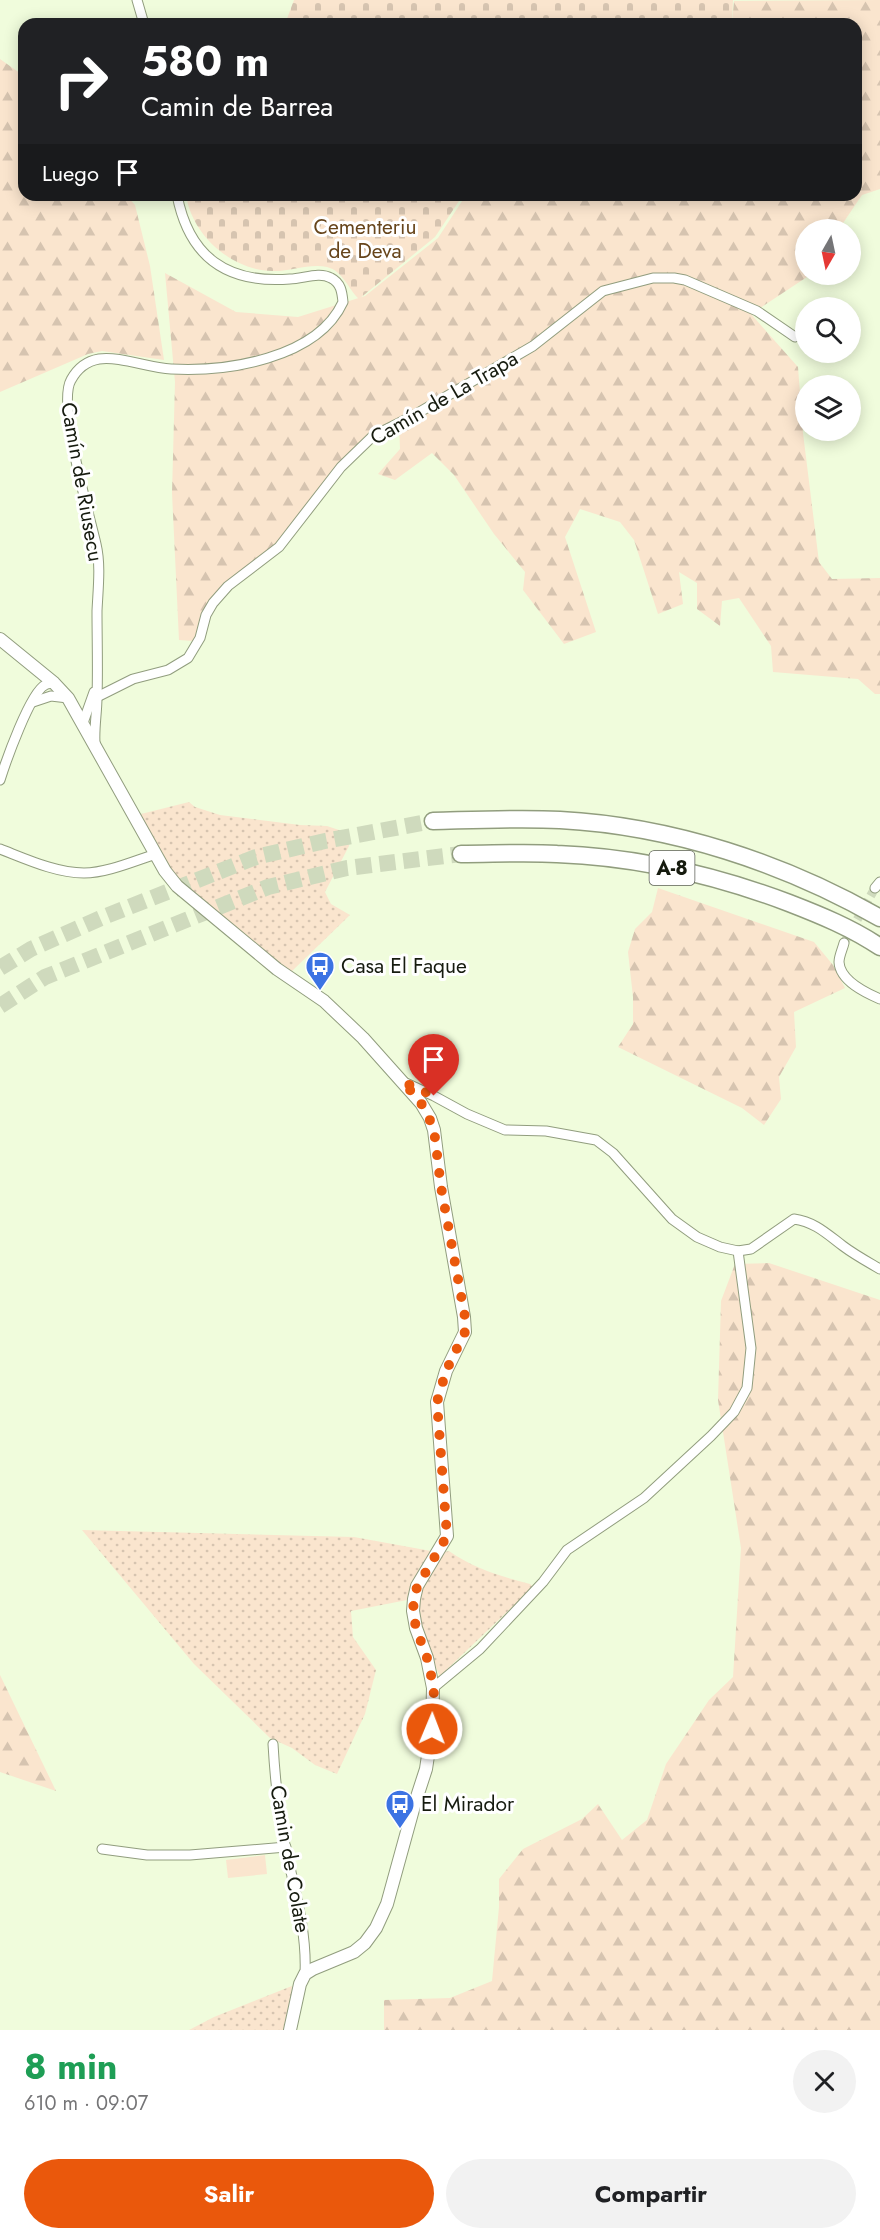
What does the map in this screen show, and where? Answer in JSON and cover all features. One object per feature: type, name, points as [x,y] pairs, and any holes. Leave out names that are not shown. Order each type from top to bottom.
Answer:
[{"type":"highway","name":"A-8","points":[[433,821],[562,820],[627,828],[689,841],[764,862],[880,918]]},
{"type":"highway","name":"A-8","points":[[461,854],[558,854],[683,869],[754,890],[820,915],[880,947]]},
{"type":"street","points":[[137,0],[142,18]]},
{"type":"street","name":"Camín de Riusecu","points":[[83,723],[94,699],[96,687],[97,547],[72,438],[67,399],[70,381],[86,363],[100,359],[169,369],[200,369],[259,362],[278,356],[310,338],[334,315],[343,302],[339,284],[330,277],[317,275],[292,279],[257,279],[233,272],[210,260],[197,248],[186,229],[179,201]]},
{"type":"street","name":"Camín de La Trapa","points":[[94,699],[133,679],[168,670],[188,658],[200,638],[206,615],[213,603],[228,586],[279,547],[342,467],[373,436],[411,417],[533,346],[603,291],[653,278],[685,280],[757,311],[795,337]]},
{"type":"street","points":[[0,639],[54,683],[71,702],[165,871],[189,898],[277,969],[324,1001],[363,1038],[425,1110],[434,1130],[441,1187],[465,1317],[465,1332],[446,1371],[437,1402],[447,1536],[417,1587],[414,1599],[413,1611],[416,1628],[427,1658],[434,1688],[432,1729],[426,1769],[387,1904],[376,1928],[365,1943],[354,1952],[305,1974],[300,1984],[290,2030]]},
{"type":"street","points":[[0,780],[16,732],[37,700],[53,689],[54,683]]},
{"type":"street","points":[[37,700],[51,696],[84,705],[94,699]]},
{"type":"street","name":"Camín de Riusecu","points":[[94,699],[95,745]]},
{"type":"street","points":[[83,723],[89,721],[96,711]]},
{"type":"street","points":[[0,849],[57,869],[84,873],[99,871],[156,854]]},
{"type":"street","points":[[844,943],[839,962],[845,976],[863,992],[880,999]]},
{"type":"street","points":[[403,1082],[466,1114],[505,1130],[546,1131],[596,1140],[613,1153],[672,1219],[697,1237],[720,1247],[738,1251],[751,1249],[794,1219],[805,1220],[815,1224],[843,1246],[880,1269]]},
{"type":"street","points":[[434,1688],[480,1649],[543,1582],[567,1550],[644,1498],[734,1412],[747,1388],[751,1348],[738,1251]]},
{"type":"street","name":"Camin de Colate","points":[[273,1744],[286,1847],[302,1923],[306,1957],[305,1974]]},
{"type":"street","points":[[102,1849],[158,1855],[190,1855],[286,1847]]},
{"type":"green space","points":[[294,0],[733,0],[732,18],[287,18]]},
{"type":"green space","points":[[880,0],[880,189],[862,195],[862,18],[733,18],[734,1]]},
{"type":"green space","points":[[0,59],[18,72],[18,201],[131,201],[135,205],[150,266],[164,360],[102,351],[88,354],[0,392]]},
{"type":"green space","name":"Cementeriu de Deva","points":[[188,201],[459,201],[435,237],[359,299],[337,272],[327,267],[314,266],[272,271],[257,269],[228,257],[205,236],[190,210]]},
{"type":"green space","points":[[462,201],[858,201],[846,219],[795,219],[795,285],[751,314],[798,367],[799,375],[795,375],[795,441],[804,441],[819,562],[832,579],[880,578],[880,694],[875,694],[858,679],[773,672],[771,646],[739,598],[722,601],[720,626],[697,609],[697,583],[679,572],[683,604],[658,614],[634,540],[620,522],[580,509],[565,537],[596,632],[564,644],[523,590],[525,572],[494,534],[454,475],[432,453],[395,480],[378,474],[400,449],[399,425],[372,435],[281,541],[226,585],[193,641],[179,640],[172,493],[175,382],[165,273],[236,312],[298,317],[365,296],[438,238]]},
{"type":"green space","points":[[189,802],[195,807],[220,815],[327,826],[348,833],[349,846],[325,892],[331,904],[350,915],[291,972],[181,883],[151,838],[141,814]]},
{"type":"green space","points":[[658,888],[814,942],[833,965],[845,988],[794,1012],[796,1047],[779,1077],[781,1099],[764,1125],[742,1108],[618,1047],[633,1024],[633,997],[628,952],[635,929],[652,912]]},
{"type":"green space","points":[[769,1263],[880,1300],[880,2030],[384,2030],[384,2000],[450,1998],[492,1981],[499,1907],[499,1879],[523,1849],[582,1819],[598,1804],[622,1840],[647,1820],[666,1764],[709,1700],[733,1677],[741,1548],[718,1400],[721,1301],[735,1264]]},
{"type":"green space","points":[[82,1530],[354,1537],[431,1551],[419,1569],[407,1600],[351,1611],[353,1637],[376,1670],[365,1714],[337,1774],[315,1765],[292,1748],[270,1738],[194,1664]]},
{"type":"green space","points":[[449,1551],[478,1567],[533,1587],[440,1676],[423,1627],[420,1604],[421,1594],[429,1575],[445,1552]]},
{"type":"green space","points":[[0,1675],[56,1791],[0,1772]]},
{"type":"green space","points":[[265,1855],[267,1874],[228,1878],[226,1860]]},
{"type":"green space","points":[[292,1986],[289,2018],[285,2030],[189,2030],[214,2017]]},
{"type":"tunnel","points":[[0,968],[31,949],[101,918],[256,857],[325,841],[433,821]]},
{"type":"tunnel","points":[[0,1006],[45,977],[268,887],[347,868],[461,854]]},
{"type":"tunnel","points":[[844,943],[875,888]]},
{"type":"place","name":"Casa El Faque","points":[[320,992]]},
{"type":"place","name":"El Mirador","points":[[400,1830]]},
{"type":"route","points":[[432,1729],[434,1688],[413,1611],[417,1587],[447,1536],[437,1402],[446,1371],[465,1332],[465,1317],[441,1187],[434,1130],[421,1103],[403,1082],[434,1096]]}]
